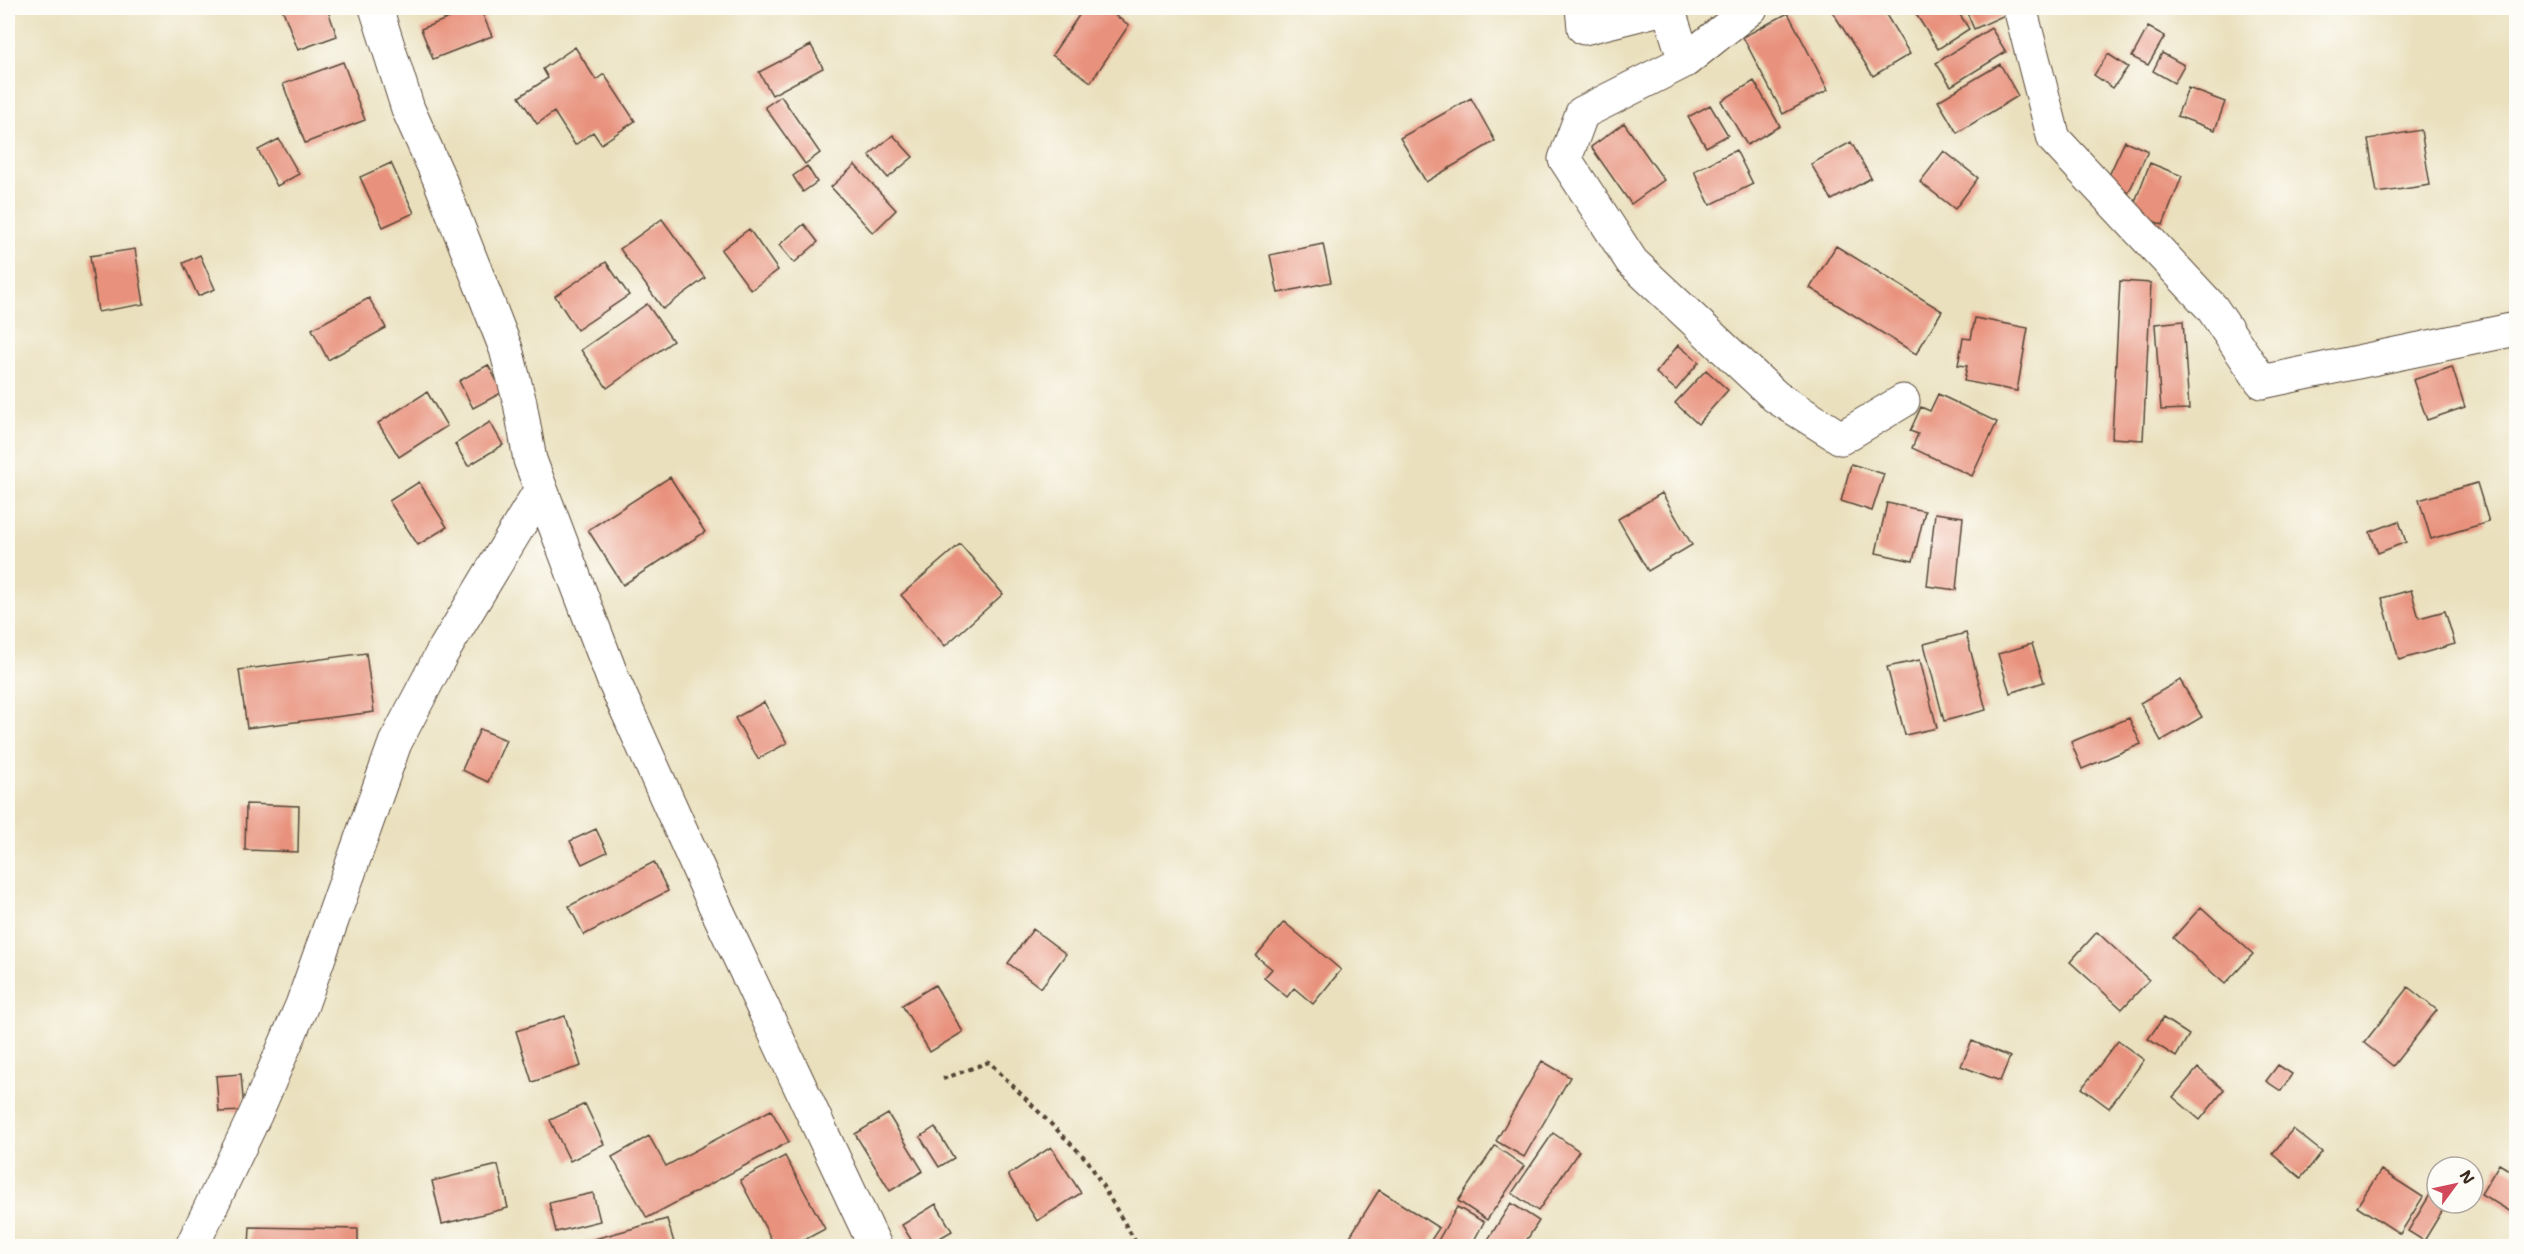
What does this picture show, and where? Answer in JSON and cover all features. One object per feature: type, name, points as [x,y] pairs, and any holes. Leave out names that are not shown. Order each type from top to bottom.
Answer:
[{"type":"street","points":[[376,8],[408,109],[506,349],[520,403],[530,460],[613,679],[716,907],[875,1246]]},
{"type":"street","points":[[1582,8],[1584,28],[1666,8],[1685,61]]},
{"type":"street","points":[[1751,8],[1685,61],[1582,112],[1565,159],[1632,262],[1776,397],[1841,438],[1903,400]]},
{"type":"street","points":[[2020,8],[2054,139],[2211,308],[2262,382],[2517,329]]},
{"type":"street","points":[[192,1246],[255,1113],[302,1005],[395,743],[441,655],[541,489]]},
{"type":"path","points":[[942,1079],[989,1062],[1088,1161],[1138,1246]]},
{"type":"building","points":[[282,8],[327,8],[337,36],[298,50]]},
{"type":"building","points":[[480,8],[492,36],[433,59],[421,29]]},
{"type":"building","points":[[1084,8],[1104,8],[1129,25],[1091,82],[1052,55]]},
{"type":"building","points":[[1830,8],[1882,8],[1910,54],[1873,76]]},
{"type":"building","points":[[1920,8],[1956,8],[1969,29],[1938,49],[1914,11]]},
{"type":"building","points":[[1965,8],[2001,8],[2005,15],[1974,29]]},
{"type":"building","points":[[1788,13],[1828,90],[1783,114],[1743,37]]},
{"type":"building","points":[[2148,27],[2165,36],[2148,65],[2132,57]]},
{"type":"building","points":[[1991,28],[2006,52],[1951,86],[1936,63]]},
{"type":"building","points":[[811,45],[823,68],[772,95],[759,72]]},
{"type":"building","points":[[575,47],[596,80],[604,74],[635,121],[601,144],[593,132],[575,145],[554,112],[537,124],[519,97],[548,78],[543,69]]},
{"type":"building","points":[[2162,53],[2184,65],[2174,83],[2153,71]]},
{"type":"building","points":[[2108,54],[2128,67],[2113,88],[2094,75]]},
{"type":"building","points":[[343,62],[365,120],[305,143],[283,84]]},
{"type":"building","points":[[2000,64],[2018,96],[1957,133],[1938,101]]},
{"type":"building","points":[[1754,81],[1780,126],[1747,145],[1721,101]]},
{"type":"building","points":[[2188,88],[2225,102],[2215,130],[2177,116]]},
{"type":"building","points":[[781,96],[820,153],[805,164],[765,107]]},
{"type":"building","points":[[1471,98],[1495,141],[1426,182],[1400,138]]},
{"type":"building","points":[[1710,105],[1728,135],[1706,147],[1688,117]]},
{"type":"building","points":[[1624,123],[1664,180],[1631,204],[1591,147]]},
{"type":"building","points":[[2421,130],[2430,185],[2377,193],[2368,139]]},
{"type":"building","points":[[893,135],[913,157],[888,178],[869,155]]},
{"type":"building","points":[[279,139],[299,174],[277,186],[258,150]]},
{"type":"building","points":[[2125,141],[2148,151],[2128,194],[2105,184]]},
{"type":"building","points":[[1851,142],[1871,178],[1832,200],[1811,164]]},
{"type":"building","points":[[1736,150],[1753,184],[1710,205],[1694,171]]},
{"type":"building","points":[[1944,151],[1978,178],[1955,209],[1920,182]]},
{"type":"building","points":[[391,163],[414,213],[383,227],[360,177]]},
{"type":"building","points":[[2150,163],[2182,176],[2163,225],[2131,212]]},
{"type":"building","points":[[855,165],[896,210],[873,233],[831,187]]},
{"type":"building","points":[[807,166],[817,182],[803,192],[793,176]]},
{"type":"building","points":[[662,219],[705,278],[663,309],[620,249]]},
{"type":"building","points":[[804,224],[818,242],[794,263],[779,245]]},
{"type":"building","points":[[749,229],[778,270],[751,290],[721,250]]},
{"type":"building","points":[[1323,244],[1331,282],[1278,293],[1270,255]]},
{"type":"building","points":[[1836,246],[1942,311],[1916,354],[1810,288]]},
{"type":"building","points":[[135,249],[144,304],[98,312],[90,256]]},
{"type":"building","points":[[200,255],[215,289],[198,296],[183,263]]},
{"type":"building","points":[[606,262],[629,295],[577,330],[555,296]]},
{"type":"building","points":[[2120,281],[2151,283],[2143,440],[2112,438]]},
{"type":"building","points":[[369,298],[386,328],[328,360],[312,329]]},
{"type":"building","points":[[647,304],[673,341],[607,388],[581,350]]},
{"type":"building","points":[[1975,318],[2028,328],[2017,391],[1964,381],[1967,366],[1958,365],[1963,338],[1971,339]]},
{"type":"building","points":[[2183,321],[2189,409],[2161,410],[2155,324]]},
{"type":"building","points":[[1678,345],[1699,362],[1676,390],[1656,373]]},
{"type":"building","points":[[488,365],[503,392],[473,408],[459,381]]},
{"type":"building","points":[[2452,367],[2465,407],[2427,420],[2413,380]]},
{"type":"building","points":[[1706,370],[1728,390],[1698,424],[1675,403]]},
{"type":"building","points":[[427,392],[447,426],[399,457],[378,423]]},
{"type":"building","points":[[1938,394],[1997,422],[1972,476],[1912,448],[1918,434],[1910,431],[1921,407],[1930,411]]},
{"type":"building","points":[[490,422],[503,445],[468,466],[455,444]]},
{"type":"building","points":[[1851,464],[1884,474],[1872,511],[1841,501]]},
{"type":"building","points":[[670,477],[705,532],[623,585],[588,530]]},
{"type":"building","points":[[419,482],[447,527],[418,545],[389,501]]},
{"type":"building","points":[[2477,483],[2489,522],[2431,539],[2419,500]]},
{"type":"building","points":[[1662,493],[1692,545],[1648,571],[1618,519]]},
{"type":"building","points":[[1887,503],[1925,511],[1913,561],[1876,553]]},
{"type":"building","points":[[1935,513],[1963,517],[1956,590],[1927,586]]},
{"type":"building","points":[[2399,521],[2406,542],[2378,553],[2370,532]]},
{"type":"building","points":[[960,544],[1003,594],[945,646],[901,595]]},
{"type":"building","points":[[2411,590],[2419,618],[2445,611],[2455,644],[2399,660],[2382,598]]},
{"type":"building","points":[[1966,633],[1986,710],[1944,721],[1924,644]]},
{"type":"building","points":[[2032,644],[2044,682],[2010,693],[1998,654]]},
{"type":"building","points":[[366,653],[374,712],[247,728],[239,670]]},
{"type":"building","points":[[1920,660],[1937,728],[1905,735],[1887,667]]},
{"type":"building","points":[[2180,680],[2202,717],[2161,741],[2140,703]]},
{"type":"building","points":[[764,702],[787,743],[758,759],[735,718]]},
{"type":"building","points":[[2129,718],[2141,744],[2082,769],[2071,742]]},
{"type":"building","points":[[480,729],[506,740],[488,782],[462,770]]},
{"type":"building","points":[[246,804],[299,806],[298,852],[245,850]]},
{"type":"building","points":[[596,829],[607,852],[582,864],[570,841]]},
{"type":"building","points":[[654,862],[668,891],[584,935],[569,906]]},
{"type":"building","points":[[2201,907],[2253,954],[2225,984],[2173,938]]},
{"type":"building","points":[[1284,922],[1341,970],[1313,1004],[1294,988],[1287,997],[1264,978],[1272,969],[1256,956]]},
{"type":"building","points":[[1033,929],[1066,954],[1041,988],[1008,963]]},
{"type":"building","points":[[2097,932],[2149,980],[2122,1009],[2070,962]]},
{"type":"building","points":[[935,985],[963,1032],[930,1052],[902,1005]]},
{"type":"building","points":[[2408,987],[2437,1010],[2393,1066],[2364,1043]]},
{"type":"building","points":[[565,1016],[581,1066],[532,1082],[516,1031]]},
{"type":"building","points":[[2163,1018],[2189,1035],[2176,1057],[2148,1039]]},
{"type":"building","points":[[1972,1041],[2010,1057],[2000,1081],[1961,1066]]},
{"type":"building","points":[[2118,1041],[2144,1060],[2109,1108],[2082,1088]]},
{"type":"building","points":[[1542,1061],[1570,1077],[1524,1157],[1496,1141]]},
{"type":"building","points":[[2278,1065],[2292,1074],[2281,1091],[2266,1081]]},
{"type":"building","points":[[2198,1068],[2224,1090],[2200,1120],[2173,1097]]},
{"type":"building","points":[[241,1074],[244,1111],[219,1112],[216,1076]]},
{"type":"building","points":[[585,1104],[604,1144],[570,1161],[550,1120]]},
{"type":"building","points":[[771,1110],[789,1142],[647,1218],[612,1157],[649,1136],[666,1166]]},
{"type":"building","points":[[888,1114],[923,1171],[890,1191],[855,1134]]},
{"type":"building","points":[[935,1127],[954,1158],[939,1167],[920,1137]]},
{"type":"building","points":[[2293,1129],[2322,1152],[2301,1178],[2272,1154]]},
{"type":"building","points":[[1553,1133],[1579,1151],[1538,1211],[1512,1193]]},
{"type":"building","points":[[1495,1146],[1524,1166],[1487,1220],[1458,1201]]},
{"type":"building","points":[[1051,1147],[1081,1193],[1037,1221],[1008,1175]]},
{"type":"building","points":[[785,1156],[825,1229],[793,1246],[775,1246],[740,1180]]},
{"type":"building","points":[[2499,1164],[2516,1174],[2516,1215],[2485,1196],[2485,1187]]},
{"type":"building","points":[[498,1165],[508,1208],[442,1224],[432,1181]]},
{"type":"building","points":[[2381,1170],[2423,1197],[2400,1234],[2357,1206]]},
{"type":"building","points":[[1379,1190],[1439,1228],[1427,1246],[1344,1246]]},
{"type":"building","points":[[593,1193],[600,1221],[556,1232],[549,1203]]},
{"type":"building","points":[[1511,1203],[1539,1221],[1523,1246],[1484,1246]]},
{"type":"building","points":[[2425,1203],[2425,1215],[2440,1215],[2424,1241],[2408,1231]]},
{"type":"building","points":[[936,1204],[952,1231],[926,1246],[915,1246],[902,1225]]},
{"type":"building","points":[[1457,1207],[1484,1222],[1471,1246],[1435,1246]]},
{"type":"building","points":[[667,1219],[675,1246],[569,1246]]},
{"type":"building","points":[[250,1227],[358,1229],[358,1246],[249,1246]]}]
